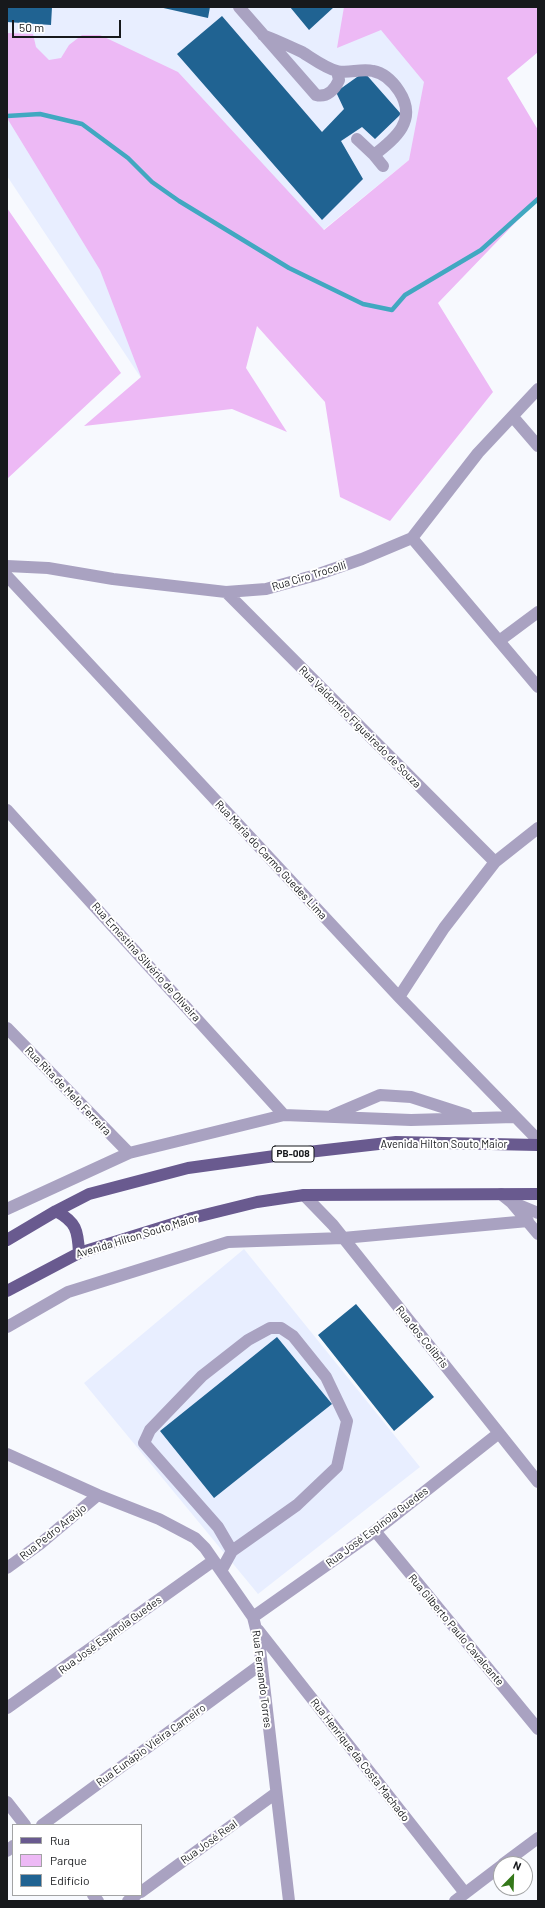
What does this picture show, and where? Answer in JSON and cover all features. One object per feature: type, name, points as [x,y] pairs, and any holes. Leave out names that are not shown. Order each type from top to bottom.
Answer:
[{"type":"main road","name":"Avenida Hilton Souto Maior","points":[[7,1240],[56,1211],[89,1194],[181,1170],[274,1156],[396,1142],[538,1145]]},
{"type":"main road","name":"Avenida Hilton Souto Maior","points":[[7,1291],[79,1253],[199,1217],[257,1202],[304,1195],[506,1198],[538,1194]]},
{"type":"main road","points":[[56,1211],[72,1222],[78,1238],[79,1253]]},
{"type":"street","points":[[239,7],[316,95],[324,96],[330,92],[339,80],[337,71]]},
{"type":"street","points":[[263,35],[292,47],[337,71],[374,71],[386,76],[396,85],[405,100],[407,109],[404,126],[394,138],[374,155]]},
{"type":"street","points":[[357,139],[383,166]]},
{"type":"street","name":"Rua Ciro Trocolli","points":[[7,566],[48,568],[113,579],[226,592],[266,589],[316,575],[362,559],[412,538],[478,453],[514,417],[538,390]]},
{"type":"street","points":[[514,417],[538,446]]},
{"type":"street","points":[[412,538],[538,687]]},
{"type":"street","name":"Rua Maria do Carmo Guedes Lima","points":[[7,576],[399,996],[514,1118],[538,1140]]},
{"type":"street","name":"Rua Valdomiro Figueiredo de Souza","points":[[226,592],[495,862]]},
{"type":"street","points":[[500,641],[538,612]]},
{"type":"street","name":"Rua Ernestina Silvério de Oliveira","points":[[7,810],[284,1115]]},
{"type":"street","points":[[399,996],[444,928],[495,862],[538,828]]},
{"type":"street","name":"Rua Rita de Melo Ferreira","points":[[7,1028],[129,1153]]},
{"type":"street","points":[[330,1117],[380,1095],[411,1097],[477,1118]]},
{"type":"street","points":[[7,1209],[129,1153],[284,1115],[411,1120],[514,1118]]},
{"type":"street","name":"Rua dos Colibris","points":[[304,1195],[343,1238],[538,1482]]},
{"type":"street","points":[[506,1198],[538,1213]]},
{"type":"street","points":[[506,1198],[538,1234]]},
{"type":"street","points":[[7,1327],[68,1292],[228,1242],[343,1238],[528,1221]]},
{"type":"street","points":[[221,1571],[232,1551],[296,1505],[337,1467],[347,1421],[326,1377],[293,1336],[281,1328],[270,1328],[248,1340],[202,1376],[150,1430],[144,1443],[218,1526],[232,1551]]},
{"type":"street","name":"Rua José Espinola Guedes","points":[[254,1622],[375,1531],[499,1433]]},
{"type":"street","name":"Rua Fernando Torres","points":[[7,1454],[98,1495],[180,1529],[195,1538],[205,1548],[254,1622],[289,1901]]},
{"type":"street","name":"Rua Pedro Araújo","points":[[7,1568],[40,1544],[98,1495]]},
{"type":"street","name":"Rua Gilberto Paulo Cavalcante","points":[[375,1531],[538,1729]]},
{"type":"street","name":"Rua José Espínola Guedes","points":[[7,1708],[213,1561]]},
{"type":"street","name":"Rua Henrique da Costa Machado","points":[[254,1622],[465,1893]]},
{"type":"street","name":"Rua Eunápio Vieira Carneiro","points":[[43,1824],[260,1665]]},
{"type":"street","name":"Rua José Real","points":[[142,1891],[276,1793]]},
{"type":"street","points":[[7,1802],[24,1824]]},
{"type":"street","points":[[514,1856],[538,1838]]},
{"type":"street","points":[[455,1901],[493,1872]]},
{"type":"shaded area","points":[[7,7],[538,7],[538,52],[409,160],[141,378],[7,176]]},
{"type":"shaded area","points":[[244,1249],[420,1467],[258,1594],[84,1383]]},
{"type":"green space","points":[[344,7],[538,7],[538,52],[507,78],[538,130],[538,199],[438,303],[493,392],[390,521],[340,497],[325,402],[257,326],[246,368],[287,432],[232,409],[84,426],[141,377],[100,270],[7,118],[7,33],[33,34],[36,47],[49,60],[61,58],[69,45],[82,35],[100,35],[178,72],[324,230],[409,160],[424,82],[381,30],[337,48]]},
{"type":"green space","points":[[7,208],[121,373],[7,479]]},
{"type":"building","points":[[7,7],[52,7],[51,25],[7,22]]},
{"type":"building","points":[[159,7],[210,7],[208,18]]},
{"type":"building","points":[[290,7],[334,7],[309,30]]},
{"type":"building","points":[[222,16],[322,132],[344,109],[336,92],[364,72],[401,114],[375,139],[362,127],[341,141],[363,179],[322,220],[177,54]]},
{"type":"building","points":[[356,1304],[434,1397],[394,1431],[318,1335]]},
{"type":"building","points":[[277,1337],[332,1404],[214,1498],[160,1431]]},
{"type":"waterway","points":[[7,116],[40,114],[82,124],[128,158],[152,182],[179,201],[289,268],[363,304],[392,310],[405,295],[481,250],[538,199]]}]
